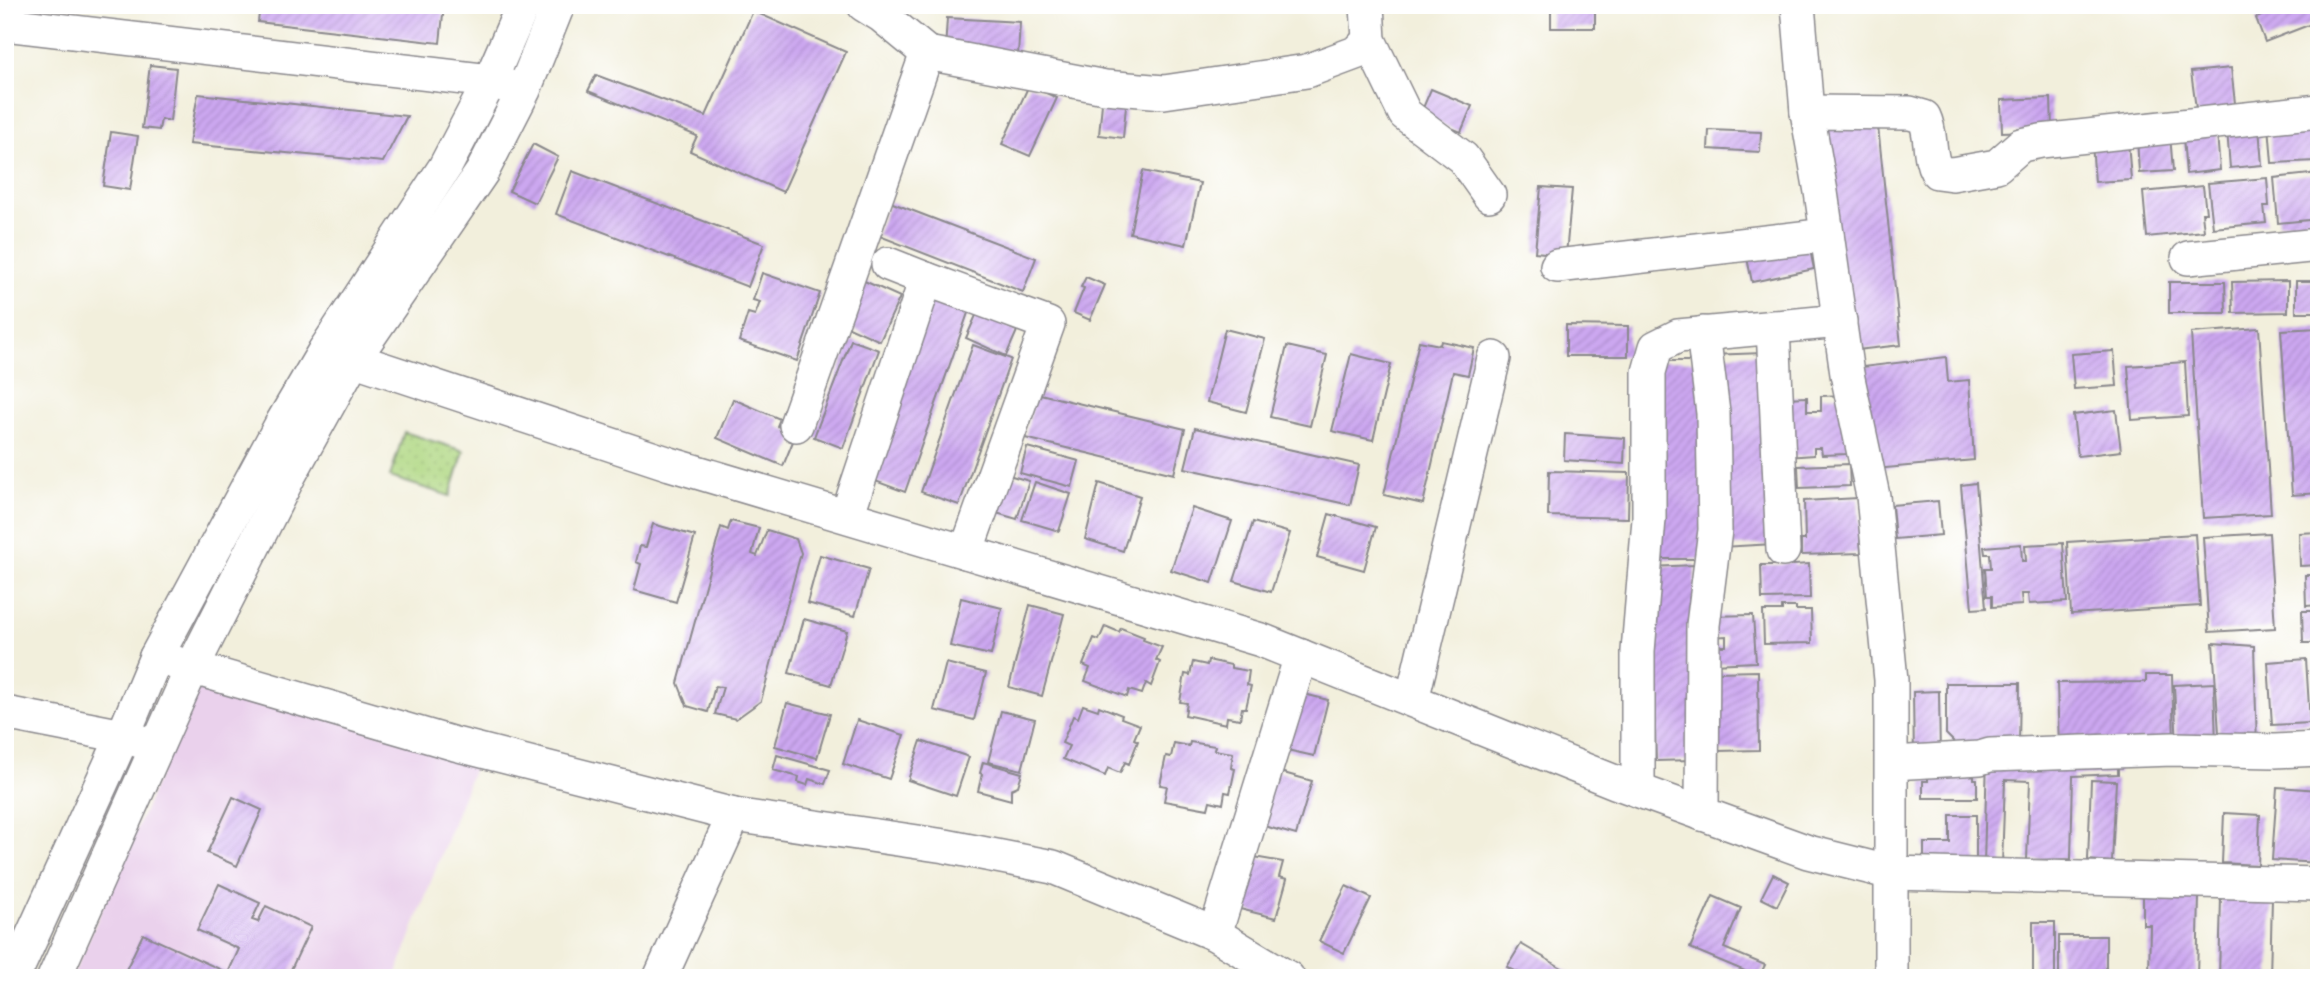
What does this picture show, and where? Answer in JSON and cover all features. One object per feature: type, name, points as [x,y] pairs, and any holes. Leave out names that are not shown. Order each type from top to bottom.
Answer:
[{"type":"street","points":[[54,978],[192,668],[290,474],[339,355],[445,167],[490,81],[523,5]]},
{"type":"street","points":[[13,978],[156,657],[282,424],[482,172],[524,90],[558,5]]},
{"type":"street","points":[[864,5],[882,16],[927,53],[1105,87],[1164,92],[1307,71],[1358,52],[1370,40]]},
{"type":"street","points":[[1367,5],[1370,40],[1405,114],[1463,158],[1489,194]]},
{"type":"street","points":[[1798,5],[1807,112],[1847,374],[1873,496],[1891,680],[1891,978]]},
{"type":"street","points":[[5,24],[490,81],[524,90]]},
{"type":"street","points":[[796,425],[927,53]]},
{"type":"street","points":[[1807,112],[1910,113],[1924,117],[1930,130],[1930,160],[1937,172],[1952,174],[1997,166],[2021,145],[2041,141],[2319,111]]},
{"type":"street","points":[[1557,266],[1827,235]]},
{"type":"street","points":[[2188,258],[2319,245]]},
{"type":"street","points":[[888,264],[1048,324],[966,552]]},
{"type":"street","points":[[847,516],[926,279]]},
{"type":"street","points":[[1637,790],[1638,651],[1648,519],[1649,372],[1656,347],[1678,335],[1840,321]]},
{"type":"street","points":[[1773,327],[1783,550]]},
{"type":"street","points":[[1702,814],[1703,625],[1715,530],[1713,413],[1703,333]]},
{"type":"street","points":[[339,355],[670,464],[1261,640],[1637,790],[1808,852],[1892,873],[2319,884]]},
{"type":"street","points":[[1412,700],[1494,358]]},
{"type":"street","points":[[1215,934],[1301,656]]},
{"type":"street","points":[[156,657],[455,744],[734,815],[945,846],[1053,867],[1215,934],[1289,978]]},
{"type":"street","points":[[5,713],[123,736],[159,747]]},
{"type":"street","points":[[1892,763],[2016,754],[2172,749],[2319,749]]},
{"type":"street","points":[[660,978],[734,815]]},
{"type":"shaded area","points":[[200,682],[476,761],[395,978],[72,978]]},
{"type":"green space","points":[[404,432],[464,451],[450,496],[390,477]]},
{"type":"building","points":[[195,5],[236,5],[235,10],[195,9]]},
{"type":"building","points":[[260,5],[444,5],[440,43],[258,22]]},
{"type":"building","points":[[1551,5],[1595,5],[1595,28],[1551,28]]},
{"type":"building","points":[[2288,5],[2319,5],[2319,21],[2265,42],[2256,18]]},
{"type":"building","points":[[753,11],[846,52],[783,192],[690,151],[697,136],[588,91],[596,75],[706,116]]},
{"type":"building","points":[[947,18],[1020,22],[1018,55],[945,51]]},
{"type":"building","points":[[150,65],[176,68],[170,121],[161,119],[159,130],[142,128]]},
{"type":"building","points":[[2231,68],[2236,112],[2197,116],[2191,72]]},
{"type":"building","points":[[1029,85],[1057,98],[1030,156],[1002,144]]},
{"type":"building","points":[[1431,89],[1472,106],[1461,132],[1420,115]]},
{"type":"building","points":[[1103,93],[1127,95],[1123,138],[1099,135]]},
{"type":"building","points":[[198,94],[407,116],[383,162],[189,144]]},
{"type":"building","points":[[2051,98],[2052,130],[2002,132],[2001,100]]},
{"type":"building","points":[[1877,117],[1901,345],[1848,351],[1823,122]]},
{"type":"building","points":[[2314,122],[2316,161],[2272,163],[2269,125]]},
{"type":"building","points":[[2259,127],[2262,165],[2230,168],[2227,129]]},
{"type":"building","points":[[1709,130],[1761,132],[1760,152],[1708,149]]},
{"type":"building","points":[[111,132],[138,136],[130,190],[103,186]]},
{"type":"building","points":[[2217,133],[2220,170],[2186,174],[2183,137]]},
{"type":"building","points":[[2170,135],[2173,171],[2139,173],[2137,137]]},
{"type":"building","points":[[2128,141],[2131,180],[2095,182],[2092,144]]},
{"type":"building","points":[[533,144],[558,157],[535,203],[509,191]]},
{"type":"building","points":[[572,171],[764,244],[748,287],[556,214]]},
{"type":"building","points":[[1143,171],[1200,183],[1186,245],[1130,233]]},
{"type":"building","points":[[2319,173],[2319,219],[2278,223],[2274,178]]},
{"type":"building","points":[[2267,178],[2269,206],[2264,206],[2266,223],[2213,228],[2208,183]]},
{"type":"building","points":[[2203,186],[2206,213],[2202,213],[2204,231],[2147,237],[2143,192]]},
{"type":"building","points":[[1541,187],[1572,189],[1566,255],[1535,252]]},
{"type":"building","points":[[890,202],[1036,258],[1023,292],[877,235]]},
{"type":"building","points":[[1809,245],[1814,269],[1752,282],[1747,258]]},
{"type":"building","points":[[762,273],[820,293],[797,361],[739,341],[748,313],[755,315],[760,302],[753,300]]},
{"type":"building","points":[[1086,277],[1105,285],[1090,320],[1074,313]]},
{"type":"building","points":[[860,279],[900,297],[880,341],[849,327],[847,318]]},
{"type":"building","points":[[2288,281],[2288,312],[2233,313],[2232,282]]},
{"type":"building","points":[[2296,281],[2319,281],[2319,312],[2296,312]]},
{"type":"building","points":[[2169,282],[2225,282],[2226,313],[2169,313]]},
{"type":"building","points":[[931,297],[969,310],[905,492],[867,478]]},
{"type":"building","points":[[977,313],[1017,331],[1006,356],[966,338]]},
{"type":"building","points":[[1566,325],[1628,326],[1628,356],[1566,356]]},
{"type":"building","points":[[2259,328],[2271,514],[2203,518],[2191,333]]},
{"type":"building","points":[[2319,328],[2319,493],[2292,495],[2281,330]]},
{"type":"building","points":[[1225,329],[1265,339],[1246,412],[1207,402]]},
{"type":"building","points":[[851,340],[879,350],[843,448],[814,437]]},
{"type":"building","points":[[1419,341],[1440,345],[1441,341],[1474,348],[1468,375],[1453,372],[1423,504],[1384,495]]},
{"type":"building","points":[[973,345],[1011,359],[959,505],[921,492]]},
{"type":"building","points":[[1287,346],[1327,355],[1310,426],[1270,417]]},
{"type":"building","points":[[2114,351],[2117,386],[2074,389],[2071,354]]},
{"type":"building","points":[[1763,353],[1774,544],[1721,547],[1710,355]]},
{"type":"building","points":[[1351,354],[1391,364],[1373,440],[1332,431]]},
{"type":"building","points":[[1946,357],[1948,382],[1969,380],[1974,460],[1875,469],[1862,367]]},
{"type":"building","points":[[1653,361],[1704,361],[1704,559],[1653,559]]},
{"type":"building","points":[[2185,362],[2188,416],[2132,420],[2128,366]]},
{"type":"building","points":[[1036,393],[1185,429],[1174,474],[1025,438]]},
{"type":"building","points":[[1846,395],[1848,454],[1822,455],[1821,448],[1814,448],[1814,455],[1787,457],[1785,398],[1807,397],[1807,411],[1821,411],[1821,396]]},
{"type":"building","points":[[733,399],[780,419],[777,426],[796,434],[783,466],[717,438]]},
{"type":"building","points":[[2116,410],[2121,451],[2078,456],[2073,415]]},
{"type":"building","points":[[1195,428],[1359,465],[1350,505],[1185,468]]},
{"type":"building","points":[[1565,434],[1625,438],[1624,464],[1564,460]]},
{"type":"building","points":[[1027,447],[1079,461],[1072,487],[1020,473]]},
{"type":"building","points":[[1849,464],[1850,486],[1799,488],[1798,466]]},
{"type":"building","points":[[1549,471],[1629,473],[1628,518],[1548,516]]},
{"type":"building","points":[[1005,474],[1029,481],[1017,519],[993,512]]},
{"type":"building","points":[[1035,482],[1071,494],[1059,531],[1022,520]]},
{"type":"building","points":[[1099,483],[1140,496],[1123,551],[1085,539]]},
{"type":"building","points":[[1976,483],[1986,608],[1972,609],[1961,485]]},
{"type":"building","points":[[1858,498],[1861,553],[1801,555],[1801,540],[1805,540],[1804,501]]},
{"type":"building","points":[[1938,501],[1941,535],[1895,539],[1892,505]]},
{"type":"building","points":[[1192,508],[1232,521],[1212,583],[1171,570]]},
{"type":"building","points":[[1329,514],[1376,527],[1364,570],[1317,557]]},
{"type":"building","points":[[731,521],[759,528],[752,554],[757,556],[767,530],[796,539],[801,553],[761,701],[736,719],[715,714],[723,687],[715,686],[708,712],[687,706],[678,683],[721,527],[728,530]]},
{"type":"building","points":[[1253,522],[1290,533],[1271,592],[1234,581]]},
{"type":"building","points":[[653,524],[695,536],[676,602],[634,590],[641,564],[636,562],[640,546],[646,547]]},
{"type":"building","points":[[2319,532],[2319,565],[2300,566],[2299,533]]},
{"type":"building","points":[[2269,533],[2275,628],[2209,632],[2203,537]]},
{"type":"building","points":[[2195,534],[2200,606],[2071,614],[2067,542]]},
{"type":"building","points":[[2063,543],[2067,602],[2029,604],[2028,594],[2021,594],[2022,605],[1992,607],[1992,596],[1987,596],[1985,568],[1991,568],[1990,554],[1985,554],[1984,547],[2021,544],[2022,561],[2026,561],[2025,545]]},
{"type":"building","points":[[820,555],[869,569],[855,616],[807,603]]},
{"type":"building","points":[[1794,561],[1794,565],[1809,564],[1810,598],[1762,599],[1761,565],[1780,565]]},
{"type":"building","points":[[1695,565],[1693,760],[1656,761],[1650,567]]},
{"type":"building","points":[[2305,575],[2319,575],[2319,605],[2306,606]]},
{"type":"building","points":[[961,598],[1002,608],[991,655],[950,646]]},
{"type":"building","points":[[1030,605],[1064,614],[1042,696],[1009,687]]},
{"type":"building","points":[[1782,607],[1811,610],[1812,643],[1764,644],[1763,611],[1782,611]]},
{"type":"building","points":[[2302,611],[2319,611],[2319,643],[2303,643]]},
{"type":"building","points":[[1753,615],[1756,662],[1712,664],[1711,646],[1726,646],[1726,636],[1711,637],[1710,616]]},
{"type":"building","points":[[804,619],[847,631],[831,685],[789,673]]},
{"type":"building","points":[[1105,626],[1119,632],[1121,628],[1162,647],[1156,660],[1160,662],[1151,686],[1146,683],[1142,694],[1129,690],[1127,697],[1085,681],[1090,668],[1083,665],[1094,638],[1099,640]]},
{"type":"building","points":[[2213,643],[2254,646],[2257,746],[2220,748]]},
{"type":"building","points":[[2306,659],[2310,723],[2272,725],[2268,662]]},
{"type":"building","points":[[1208,660],[1249,671],[1247,685],[1251,686],[1246,708],[1242,708],[1240,719],[1227,717],[1226,724],[1185,715],[1187,703],[1180,702],[1185,674],[1190,675],[1193,662],[1207,665]]},
{"type":"building","points":[[2319,661],[2319,710],[2317,710],[2314,662]]},
{"type":"building","points":[[946,663],[986,673],[974,720],[934,710]]},
{"type":"building","points":[[1758,671],[1759,750],[1718,751],[1717,672]]},
{"type":"building","points":[[2146,675],[2172,675],[2174,742],[2059,746],[2057,683],[2146,682]]},
{"type":"building","points":[[1946,683],[2020,683],[2019,747],[1959,747],[1946,734]]},
{"type":"building","points":[[2214,683],[2216,745],[2177,747],[2174,685]]},
{"type":"building","points":[[1292,691],[1328,700],[1314,756],[1278,748]]},
{"type":"building","points":[[1939,691],[1940,759],[1914,759],[1913,692]]},
{"type":"building","points":[[787,703],[830,714],[817,758],[775,746]]},
{"type":"building","points":[[1083,705],[1098,710],[1099,706],[1140,725],[1134,739],[1138,741],[1129,764],[1125,762],[1120,773],[1108,768],[1105,776],[1063,759],[1069,746],[1062,743],[1073,716],[1078,718]]},
{"type":"building","points":[[1001,711],[1035,719],[1022,770],[988,762]]},
{"type":"building","points":[[857,720],[904,735],[889,779],[843,764]]},
{"type":"building","points":[[921,741],[969,757],[956,796],[908,780]]},
{"type":"building","points":[[1190,742],[1215,746],[1214,750],[1233,753],[1231,768],[1235,769],[1230,793],[1225,792],[1223,804],[1210,801],[1208,809],[1164,801],[1167,786],[1160,785],[1166,756],[1171,757],[1174,743],[1189,746]]},
{"type":"building","points":[[777,755],[830,770],[825,784],[809,779],[807,785],[798,782],[799,777],[773,770]]},
{"type":"building","points":[[2118,755],[2118,774],[2073,776],[2071,859],[2027,860],[2030,781],[2005,780],[2002,865],[1984,864],[1987,757]]},
{"type":"building","points":[[983,762],[1022,773],[1018,786],[1011,789],[1011,800],[978,791]]},
{"type":"building","points":[[1974,762],[1977,798],[1923,798],[1923,781],[1928,781],[1928,763]]},
{"type":"building","points":[[1273,770],[1312,781],[1296,835],[1257,824]]},
{"type":"building","points":[[2091,780],[2116,781],[2112,862],[2088,860]]},
{"type":"building","points":[[2277,787],[2319,790],[2319,863],[2272,860]]},
{"type":"building","points":[[233,797],[262,810],[237,866],[207,853]]},
{"type":"building","points":[[2224,813],[2260,815],[2258,865],[2222,863]]},
{"type":"building","points":[[1950,815],[1976,815],[1976,866],[1924,866],[1924,843],[1950,843]]},
{"type":"building","points":[[1254,857],[1283,862],[1279,877],[1287,879],[1276,918],[1240,909]]},
{"type":"building","points":[[1773,874],[1789,882],[1777,906],[1761,898]]},
{"type":"building","points":[[219,884],[260,903],[252,920],[258,922],[266,906],[311,927],[287,978],[122,978],[143,934],[228,973],[239,949],[197,930]]},
{"type":"building","points":[[1346,886],[1371,898],[1344,953],[1319,941]]},
{"type":"building","points":[[2143,895],[2199,896],[2197,978],[2149,978],[2150,925],[2143,925]]},
{"type":"building","points":[[1713,896],[1741,908],[1724,948],[1765,965],[1759,977],[1690,948]]},
{"type":"building","points":[[2221,897],[2272,898],[2270,978],[2219,978]]},
{"type":"building","points":[[2033,922],[2055,922],[2055,978],[2033,978]]},
{"type":"building","points":[[2059,936],[2106,936],[2106,978],[2059,978]]},
{"type":"building","points":[[1521,944],[1579,978],[1514,978],[1517,972],[1507,967]]}]
